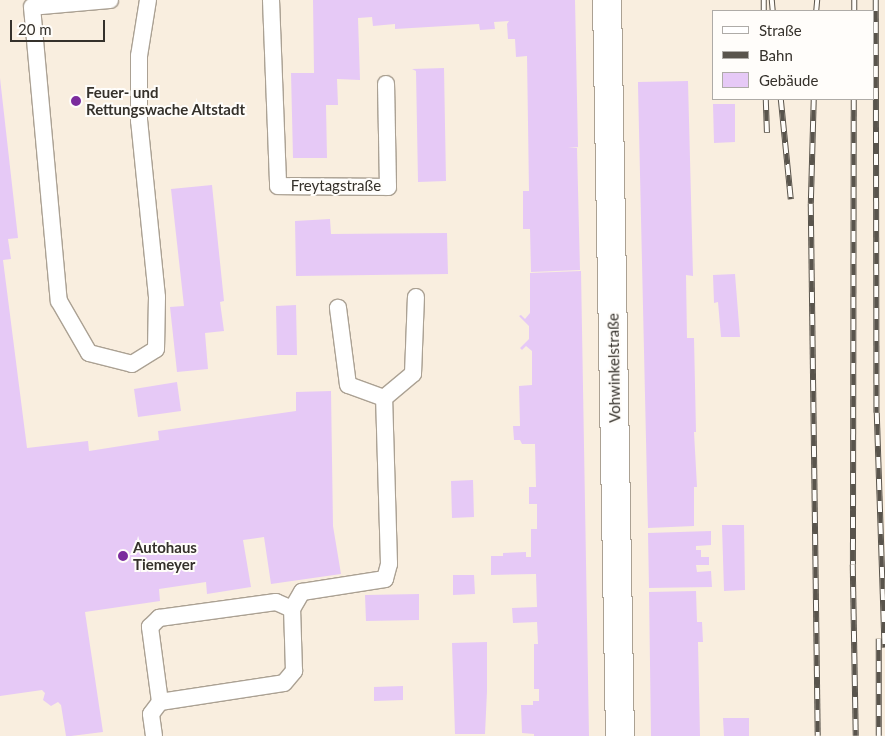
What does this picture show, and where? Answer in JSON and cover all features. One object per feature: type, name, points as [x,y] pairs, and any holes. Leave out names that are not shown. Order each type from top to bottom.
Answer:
[{"type":"street","name":"Vohwinkelstraße","points":[[607,0],[620,736]]},
{"type":"lane","points":[[110,0],[32,7],[59,301],[89,353],[132,364],[156,349],[157,298],[139,121],[138,56],[148,0]]},
{"type":"lane","name":"Freytagstraße","points":[[271,0],[278,186],[388,187],[386,84]]},
{"type":"lane","points":[[384,398],[414,374],[416,297]]},
{"type":"lane","points":[[338,308],[348,385],[384,398]]},
{"type":"lane","points":[[154,736],[151,714],[160,702],[284,683],[294,671],[292,609],[302,592],[385,579],[389,564],[384,398]]},
{"type":"lane","points":[[160,702],[150,627],[159,618],[276,602],[292,609]]},
{"type":"building","points":[[313,0],[575,0],[578,147],[568,148],[577,148],[580,270],[531,272],[530,229],[523,229],[523,191],[529,191],[527,56],[516,57],[515,39],[508,39],[507,24],[509,21],[494,22],[495,29],[480,30],[479,24],[395,29],[395,24],[373,26],[372,17],[358,18],[360,80],[337,79],[338,105],[326,105],[327,158],[293,158],[291,73],[314,73]]},
{"type":"building","points":[[444,68],[446,181],[418,182],[416,71],[412,69]]},
{"type":"building","name":"Autohaus Tiemeyer","points":[[0,78],[18,238],[8,239],[11,259],[3,260],[27,448],[88,441],[89,451],[159,440],[158,431],[296,411],[296,392],[331,391],[333,526],[341,574],[271,584],[264,537],[243,540],[251,587],[207,594],[206,582],[159,589],[160,601],[85,612],[103,732],[66,736],[61,705],[58,702],[51,706],[43,700],[45,693],[42,690],[0,696]]},
{"type":"building","points":[[688,81],[693,276],[686,275],[687,338],[694,338],[696,432],[694,432],[697,487],[694,487],[694,526],[648,528],[638,82]]},
{"type":"building","points":[[713,104],[735,104],[735,142],[714,143]]},
{"type":"building","points":[[212,185],[224,301],[220,302],[224,331],[205,333],[208,369],[177,372],[170,307],[184,306],[171,189]]},
{"type":"building","points":[[330,219],[331,234],[447,233],[448,274],[296,276],[295,221]]},
{"type":"building","points":[[581,271],[589,736],[534,736],[534,734],[522,733],[521,705],[533,705],[533,701],[539,701],[539,689],[534,689],[534,644],[538,644],[537,622],[513,623],[512,608],[537,607],[536,574],[491,575],[491,556],[503,556],[503,553],[526,552],[526,557],[531,557],[531,529],[537,529],[537,504],[529,504],[529,487],[536,487],[535,444],[522,444],[520,440],[514,440],[513,426],[520,426],[519,386],[532,385],[532,351],[526,346],[522,350],[520,348],[529,339],[529,326],[519,316],[521,315],[525,319],[530,313],[530,273]]},
{"type":"building","points":[[735,274],[740,337],[721,337],[718,302],[714,303],[713,275]]},
{"type":"building","points":[[296,305],[297,355],[277,355],[276,306]]},
{"type":"building","points":[[177,382],[181,411],[138,417],[134,389]]},
{"type":"building","points":[[473,480],[474,517],[452,518],[451,481]]},
{"type":"building","points":[[722,525],[744,525],[745,590],[724,591]]},
{"type":"building","points":[[711,531],[711,545],[696,546],[696,550],[701,550],[701,557],[709,557],[709,565],[696,565],[697,572],[711,571],[712,587],[649,588],[648,533]]},
{"type":"building","points":[[453,575],[474,575],[475,594],[453,595]]},
{"type":"building","points":[[696,591],[697,622],[702,622],[703,642],[698,642],[700,736],[651,736],[649,592]]},
{"type":"building","points":[[419,594],[419,620],[366,621],[365,595]]},
{"type":"building","points":[[487,642],[485,734],[455,734],[452,643]]},
{"type":"building","points":[[403,686],[403,700],[374,701],[374,687]]},
{"type":"building","points":[[723,718],[749,718],[749,736],[724,736]]},
{"type":"railway","points":[[764,0],[764,10]]},
{"type":"railway","points":[[772,0],[773,10]]},
{"type":"railway","points":[[816,10],[817,0]]},
{"type":"railway","points":[[854,0],[854,10]]},
{"type":"railway","points":[[876,0],[877,413],[885,648]]},
{"type":"railway","points":[[766,100],[767,133]]},
{"type":"railway","points":[[781,100],[791,200]]},
{"type":"railway","points":[[814,100],[811,204],[818,736]]},
{"type":"railway","points":[[854,100],[853,565],[856,736]]},
{"type":"railway","points":[[879,639],[879,736]]},
{"type":"place","name":"Feuer- und Rettungswache Altstadt","points":[[76,101]]},
{"type":"place","name":"Autohaus Tiemeyer","points":[[123,556]]}]
